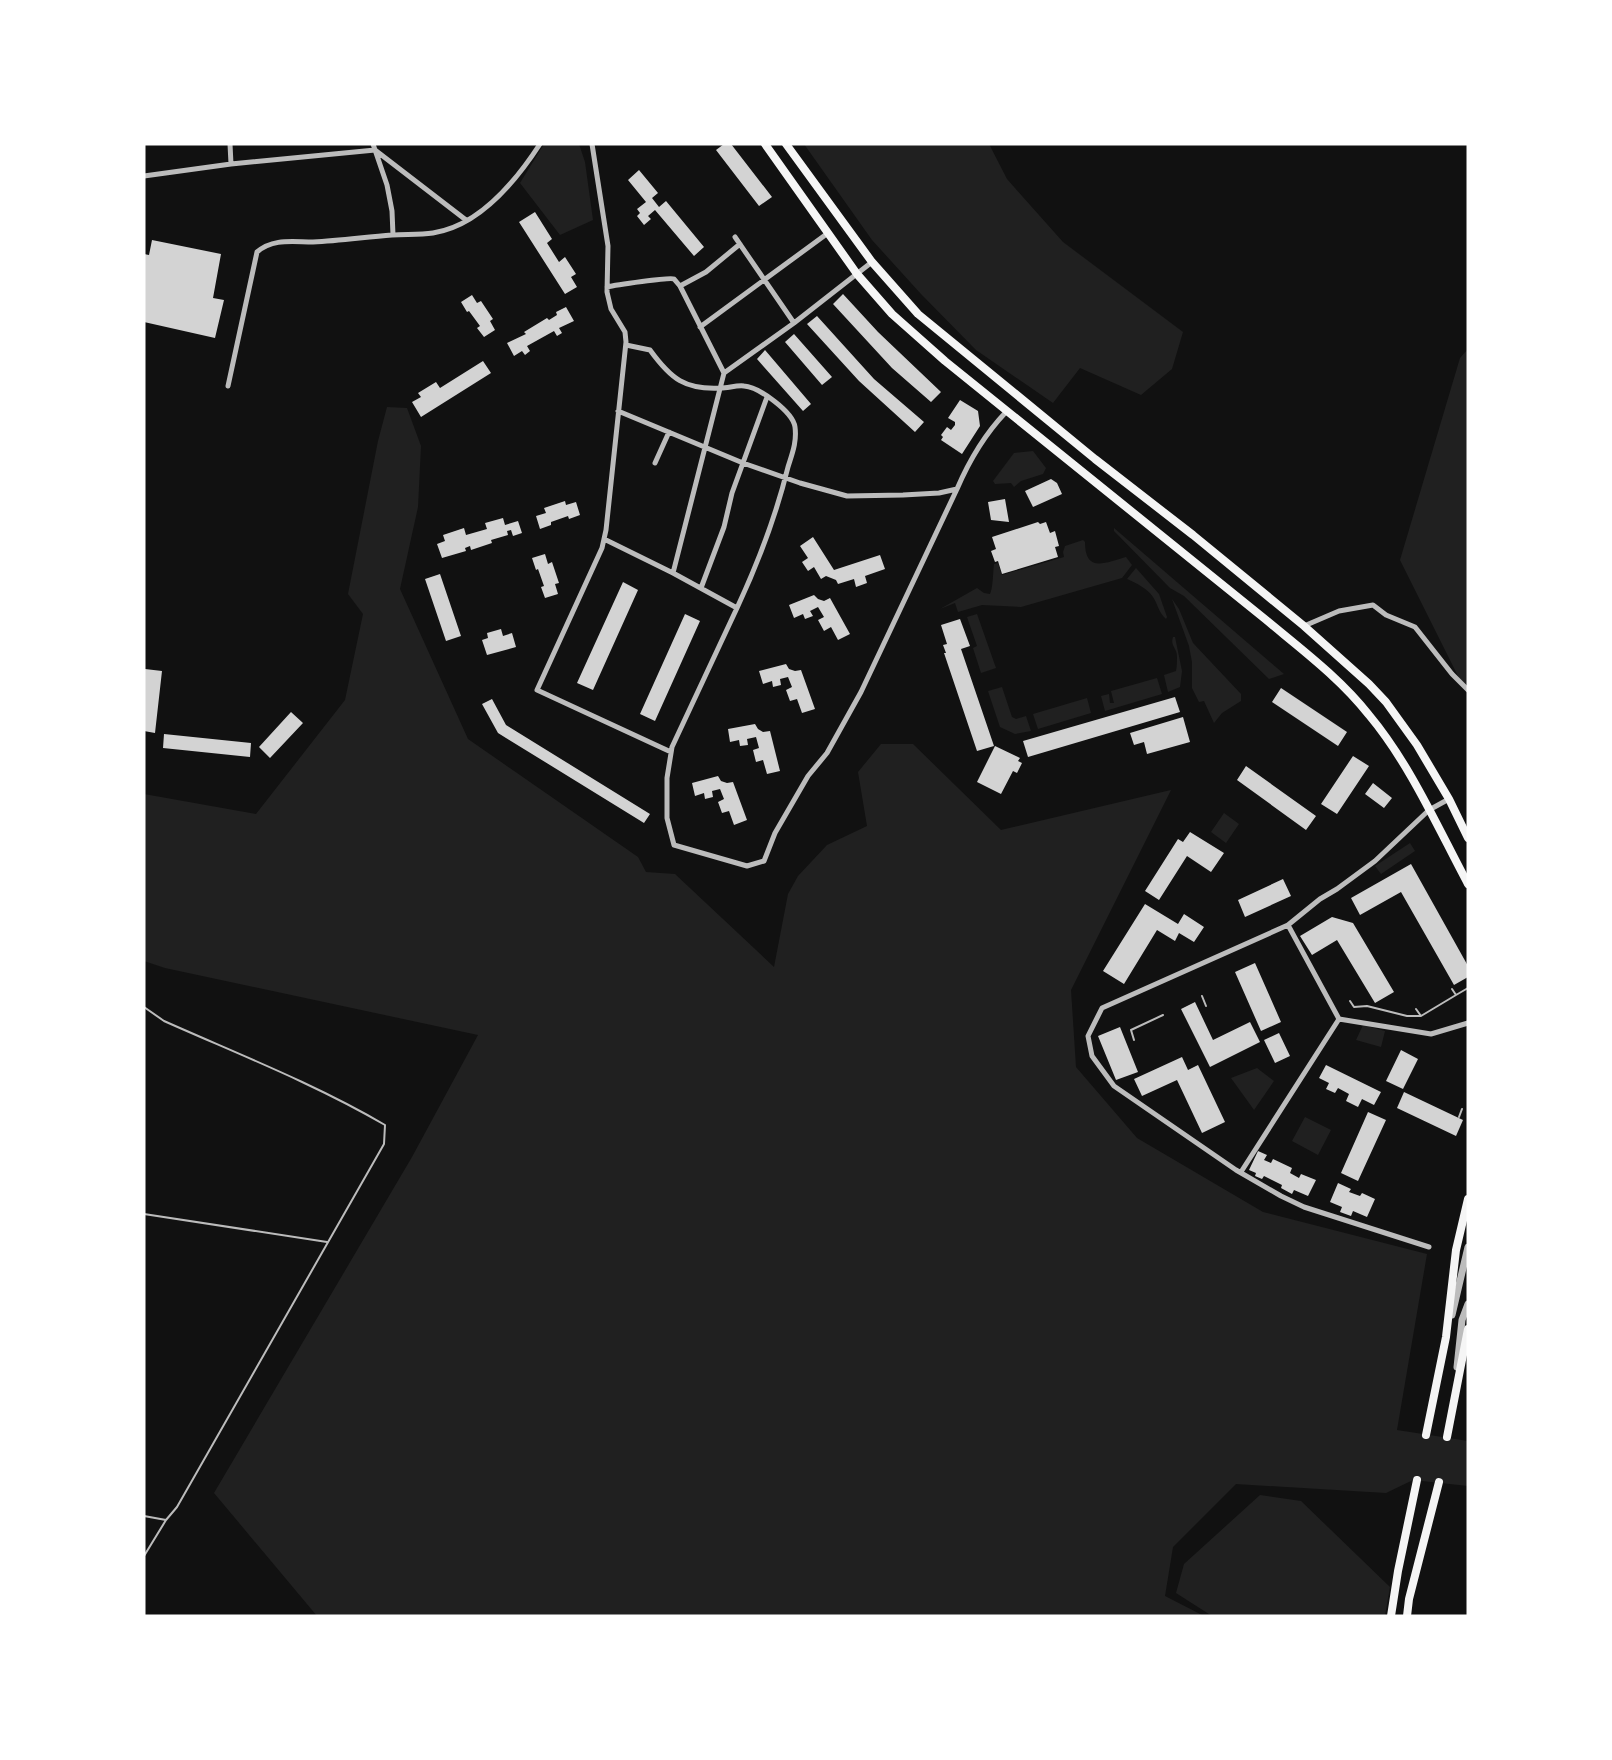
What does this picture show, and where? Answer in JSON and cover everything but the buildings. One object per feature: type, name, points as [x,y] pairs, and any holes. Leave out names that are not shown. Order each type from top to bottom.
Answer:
[{"type":"main road","points":[[765,144],[857,274],[892,314],[1006,412],[1265,619],[1337,681],[1370,716],[1385,736],[1429,810],[1468,884]]},
{"type":"main road","points":[[786,144],[872,262],[899,295],[944,335],[1304,626],[1348,664],[1386,702],[1417,745],[1449,799],[1468,838]]},
{"type":"main road","points":[[1426,1434],[1446,1337],[1456,1250],[1468,1198]]},
{"type":"main road","points":[[1447,1437],[1468,1329]]},
{"type":"main road","points":[[1391,1616],[1417,1480]]},
{"type":"main road","points":[[1407,1616],[1409,1599],[1439,1482]]},
{"type":"street","points":[[230,144],[231,164]]},
{"type":"street","points":[[228,386],[257,252],[265,245],[291,240],[322,242],[434,233],[450,229],[500,196],[523,170],[540,144]]},
{"type":"street","points":[[592,144],[608,246],[607,287],[611,309],[625,333],[626,345],[602,548],[537,690],[671,752]]},
{"type":"street","points":[[374,147],[387,184],[392,211],[393,235]]},
{"type":"street","points":[[144,176],[374,147],[466,220]]},
{"type":"street","points":[[700,327],[828,233]]},
{"type":"street","points":[[735,237],[794,323]]},
{"type":"street","points":[[680,286],[706,272],[740,244]]},
{"type":"street","points":[[674,573],[724,373],[794,323],[872,262]]},
{"type":"street","points":[[607,287],[667,278],[674,280],[680,286],[724,373]]},
{"type":"street","points":[[626,345],[650,350],[669,374],[686,386],[704,389],[744,385],[767,397],[788,413],[795,425],[796,442],[786,478],[754,571],[671,752],[667,778],[667,818],[674,845],[747,866],[764,861],[775,833],[808,776],[827,753],[861,692],[974,454],[995,423],[1006,412]]},
{"type":"street","points":[[701,588],[724,527],[728,507],[767,397]]},
{"type":"street","points":[[618,411],[743,463],[831,492],[859,497],[939,493],[957,489]]},
{"type":"street","points":[[656,463],[669,432]]},
{"type":"street","points":[[604,539],[674,573],[737,608]]},
{"type":"street","points":[[1304,626],[1339,611],[1373,605],[1386,615],[1415,627],[1452,674],[1468,690]]},
{"type":"street","points":[[1429,1247],[1304,1207],[1241,1172],[1114,1086],[1092,1056],[1089,1036],[1102,1008],[1288,926],[1320,899],[1375,861],[1429,810],[1449,799]]},
{"type":"street","points":[[1288,926],[1339,1019]]},
{"type":"street","points":[[1339,1019],[1431,1034],[1468,1023]]},
{"type":"street","points":[[1241,1172],[1339,1019]]},
{"type":"street","points":[[1446,1337],[1468,1247]]},
{"type":"street","points":[[1455,1393],[1462,1320],[1468,1304]]},
{"type":"lane","points":[[1350,1001],[1354,1006],[1367,1006],[1407,1016],[1420,1016],[1468,988]]},
{"type":"lane","points":[[1452,989],[1456,995]]},
{"type":"lane","points":[[1202,996],[1206,1006]]},
{"type":"lane","points":[[144,1007],[164,1021],[354,1106],[385,1125],[384,1144],[177,1507],[166,1520],[144,1556]]},
{"type":"lane","points":[[1416,1009],[1420,1016]]},
{"type":"lane","points":[[1134,1040],[1131,1030],[1162,1015]]},
{"type":"lane","points":[[1459,1117],[1462,1109]]},
{"type":"lane","points":[[144,1214],[327,1242]]},
{"type":"lane","points":[[144,1516],[166,1520]]},
{"type":"shaded area","points":[[544,144],[579,144],[585,162],[593,220],[560,235],[520,183]]},
{"type":"shaded area","points":[[804,144],[989,144],[1007,179],[1063,242],[1183,332],[1172,369],[1141,395],[1080,368],[1053,403],[976,350],[921,294],[872,240]]},
{"type":"shaded area","points":[[1468,349],[1468,690],[1466,692],[1400,560],[1460,358]]},
{"type":"shaded area","points":[[387,407],[407,408],[421,446],[418,507],[400,589],[468,739],[638,857],[646,872],[675,874],[774,967],[788,894],[798,876],[827,845],[867,826],[858,772],[881,744],[913,744],[1001,830],[1171,790],[1071,990],[1076,1067],[1137,1138],[1263,1212],[1427,1254],[1397,1430],[1468,1441],[1468,1486],[1413,1480],[1386,1493],[1236,1484],[1173,1547],[1165,1596],[1204,1616],[317,1616],[214,1493],[412,1157],[478,1035],[165,968],[144,961],[144,794],[256,814],[345,700],[363,614],[348,594],[378,441]]},
{"type":"shaded area","points":[[1033,451],[1046,468],[1043,474],[1021,481],[1014,487],[1011,483],[995,484],[993,481],[1014,453]]},
{"type":"shaded area","points":[[1114,528],[1284,674],[1269,679],[1184,596],[1170,588],[1114,531]]},
{"type":"shaded area","points":[[1083,540],[1088,558],[1092,562],[1104,563],[1126,557],[1132,565],[1122,578],[1021,607],[982,605],[958,612],[955,603],[940,609],[977,588],[990,594],[994,564],[998,563],[1002,575],[1064,557],[1065,546]]},
{"type":"shaded area","points":[[1136,568],[1159,594],[1166,619],[1151,594],[1127,579]]},
{"type":"shaded area","points":[[1172,599],[1179,609],[1193,643],[1241,694],[1241,701],[1222,713],[1214,723],[1204,701],[1199,702],[1192,688],[1192,662],[1189,646]]},
{"type":"shaded area","points":[[977,614],[996,668],[981,673],[973,648],[977,646],[967,617]]},
{"type":"shaded area","points":[[1175,637],[1182,671],[1180,687],[1168,692],[1164,675],[1176,671],[1177,665],[1177,653],[1172,643]]},
{"type":"shaded area","points":[[1157,678],[1162,694],[1105,711],[1101,696],[1109,694],[1110,703],[1114,703],[1111,691]]},
{"type":"shaded area","points":[[1002,687],[1012,717],[1016,719],[1026,716],[1031,731],[1015,734],[1000,727],[988,691]]},
{"type":"shaded area","points":[[1087,698],[1091,713],[1038,729],[1033,714]]},
{"type":"shaded area","points":[[1224,813],[1239,824],[1226,843],[1211,832]]},
{"type":"shaded area","points":[[1410,843],[1415,851],[1381,874],[1375,866]]},
{"type":"shaded area","points":[[1363,1025],[1385,1031],[1381,1047],[1356,1040]]},
{"type":"shaded area","points":[[1257,1068],[1274,1081],[1254,1110],[1231,1078]]},
{"type":"shaded area","points":[[1305,1117],[1331,1130],[1318,1155],[1292,1141]]},
{"type":"shaded area","points":[[1260,1495],[1301,1501],[1390,1587],[1385,1616],[1212,1616],[1176,1593],[1184,1564]]}]
